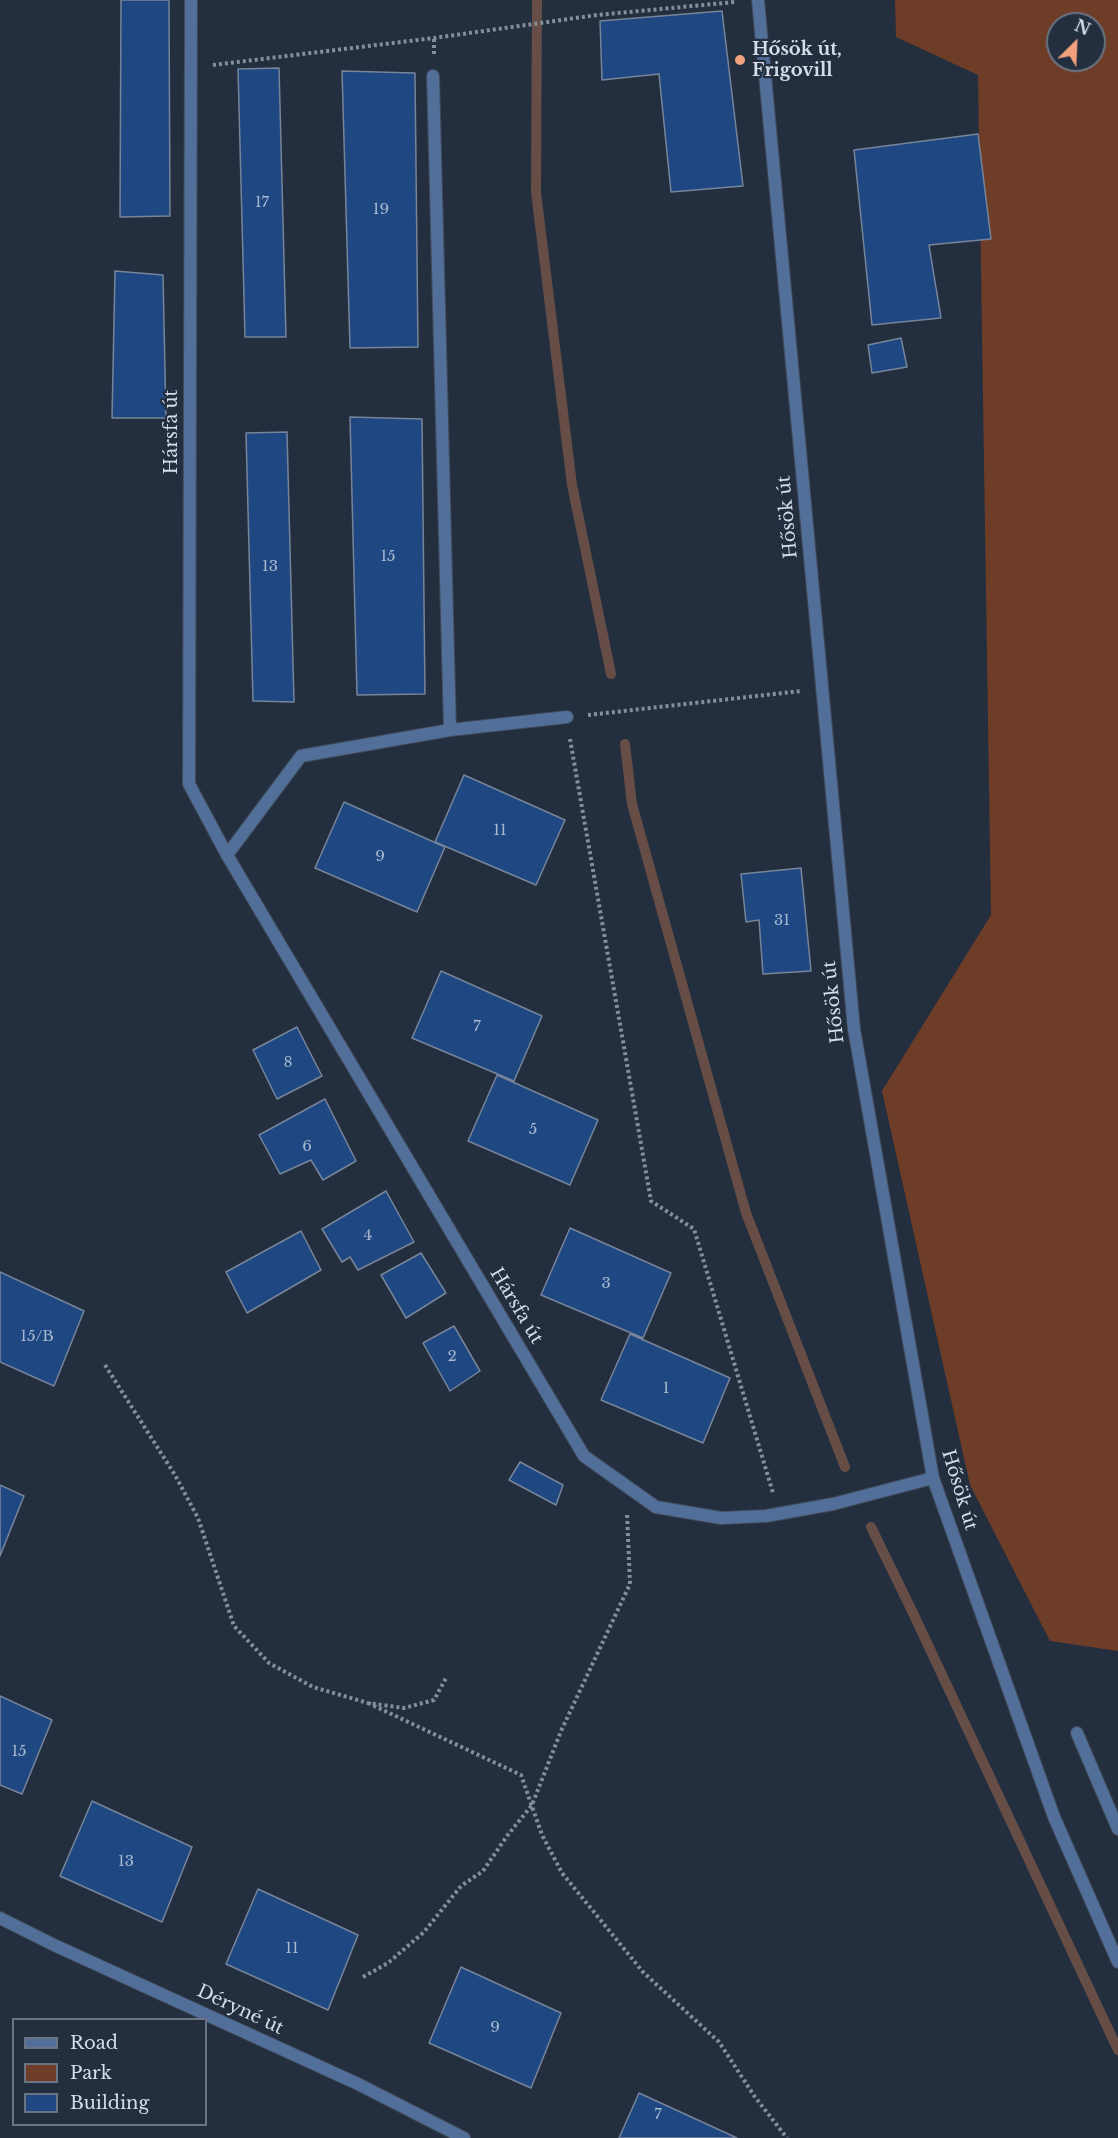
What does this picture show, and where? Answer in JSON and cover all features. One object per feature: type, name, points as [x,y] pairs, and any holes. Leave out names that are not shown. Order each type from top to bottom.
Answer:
[{"type":"street","name":"Hársfa út","points":[[191,0],[189,784],[227,855],[584,1456],[657,1507],[721,1518],[779,1514],[833,1504],[933,1478]]},
{"type":"street","name":"Hősök út","points":[[758,0],[854,1029],[933,1478],[1054,1817],[1118,1962]]},
{"type":"street","points":[[433,76],[450,730]]},
{"type":"street","points":[[227,855],[301,756],[450,730],[567,717]]},
{"type":"street","points":[[1077,1733],[1118,1829]]},
{"type":"street","name":"Déryné út","points":[[0,1918],[358,2084],[464,2138]]},
{"type":"path","points":[[191,67],[597,15],[744,1]]},
{"type":"path","points":[[779,1514],[694,1229],[651,1201],[567,717],[822,689]]},
{"type":"path","points":[[105,1365],[175,1475],[198,1518],[234,1626],[269,1663],[313,1687],[368,1703],[404,1708],[434,1700],[446,1678]]},
{"type":"path","points":[[363,1977],[388,1963],[424,1932],[461,1886],[483,1871],[532,1805],[561,1731],[630,1584],[626,1485]]},
{"type":"path","points":[[368,1703],[521,1775],[542,1834],[562,1873],[643,1972],[719,2042],[755,2097],[787,2138]]},
{"type":"green space","points":[[895,0],[1118,0],[1118,1651],[1050,1641],[970,1485],[882,1091],[991,915],[978,75],[896,37]]},
{"type":"building","points":[[121,0],[169,0],[170,216],[120,217]]},
{"type":"building","points":[[722,11],[743,186],[671,192],[659,74],[602,80],[600,21]]},
{"type":"building","points":[[279,68],[286,337],[245,337],[238,69]]},
{"type":"building","points":[[342,71],[415,73],[418,347],[350,348]]},
{"type":"building","points":[[978,134],[991,239],[929,245],[941,318],[872,325],[854,150]]},
{"type":"building","points":[[115,271],[163,275],[166,418],[112,418]]},
{"type":"building","points":[[901,338],[907,367],[872,373],[868,345]]},
{"type":"building","points":[[350,417],[422,419],[425,694],[357,695]]},
{"type":"building","points":[[287,432],[294,702],[253,701],[246,433]]},
{"type":"building","points":[[464,775],[565,820],[536,885],[435,842]]},
{"type":"building","points":[[344,802],[445,847],[417,912],[315,868]]},
{"type":"building","points":[[801,868],[811,971],[763,974],[759,920],[746,922],[741,874]]},
{"type":"building","points":[[441,971],[542,1016],[514,1081],[412,1038]]},
{"type":"building","points":[[297,1027],[322,1076],[277,1099],[253,1050]]},
{"type":"building","points":[[497,1075],[598,1120],[570,1185],[468,1141]]},
{"type":"building","points":[[325,1099],[356,1161],[323,1180],[311,1160],[280,1174],[259,1135]]},
{"type":"building","points":[[386,1191],[414,1242],[358,1270],[350,1257],[342,1262],[322,1229]]},
{"type":"building","points":[[570,1228],[671,1273],[643,1338],[541,1295]]},
{"type":"building","points":[[301,1231],[321,1270],[247,1313],[226,1272]]},
{"type":"building","points":[[421,1253],[446,1293],[406,1318],[381,1275]]},
{"type":"building","points":[[0,1272],[84,1311],[54,1386],[0,1362]]},
{"type":"building","points":[[454,1326],[480,1371],[450,1391],[423,1343]]},
{"type":"building","points":[[630,1334],[730,1378],[703,1443],[601,1400]]},
{"type":"building","points":[[520,1462],[563,1485],[556,1505],[509,1480]]},
{"type":"building","points":[[0,1485],[24,1496],[0,1556]]},
{"type":"building","points":[[0,1696],[52,1720],[22,1794],[0,1785]]},
{"type":"building","points":[[92,1801],[192,1847],[162,1922],[60,1876]]},
{"type":"building","points":[[258,1889],[358,1935],[328,2010],[226,1964]]},
{"type":"building","points":[[461,1967],[561,2013],[531,2088],[429,2043]]},
{"type":"building","points":[[639,2093],[737,2138],[619,2138]]},
{"type":"waterway","points":[[537,0],[536,192],[572,485],[611,674]]},
{"type":"waterway","points":[[625,744],[632,804],[746,1213],[845,1467]]},
{"type":"waterway","points":[[871,1527],[1118,2050]]},
{"type":"place","name":"Hősök út, Frigovill","points":[[740,60]]}]
